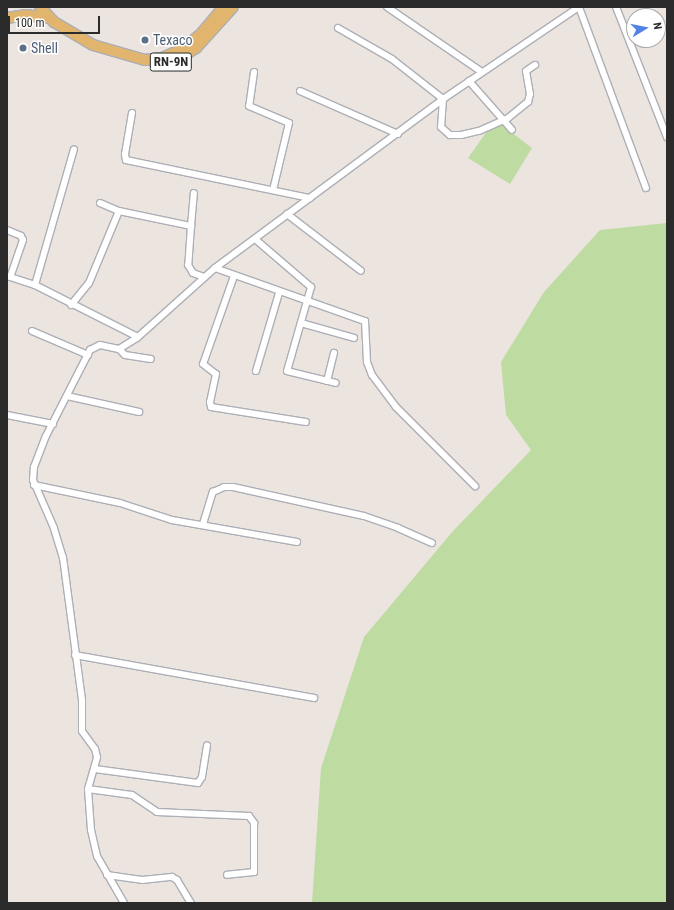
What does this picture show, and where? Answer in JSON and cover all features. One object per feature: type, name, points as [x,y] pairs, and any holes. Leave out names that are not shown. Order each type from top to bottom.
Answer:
[{"type":"main road","name":"RN-9N","points":[[40,7],[48,18],[93,45],[101,52],[132,65],[162,65],[183,57],[196,48],[233,7]]},
{"type":"main road","name":"RN-9N","points":[[93,45],[135,59],[162,58],[182,49],[201,34],[224,7]]},
{"type":"main road","name":"RN-9N","points":[[7,18],[25,15],[48,18]]},
{"type":"street","points":[[387,7],[482,72]]},
{"type":"street","points":[[119,349],[138,337],[215,268],[287,214],[398,134],[443,99],[579,7],[646,188]]},
{"type":"street","points":[[616,7],[667,137]]},
{"type":"street","points":[[338,28],[392,59],[443,99]]},
{"type":"street","points":[[443,99],[442,127],[450,135],[461,135],[479,131],[504,120],[528,102],[526,71],[535,65]]},
{"type":"street","points":[[254,72],[249,106],[287,121],[290,128],[273,190]]},
{"type":"street","points":[[469,81],[512,130]]},
{"type":"street","points":[[300,91],[398,134]]},
{"type":"street","points":[[132,113],[125,154],[126,160],[310,198]]},
{"type":"street","points":[[35,285],[74,149]]},
{"type":"street","points":[[194,193],[188,264],[193,273],[204,277]]},
{"type":"street","points":[[100,203],[119,211],[191,226]]},
{"type":"street","points":[[71,305],[89,283],[119,211]]},
{"type":"street","points":[[287,214],[361,271]]},
{"type":"street","points":[[7,230],[20,236],[23,240],[9,276],[35,285],[71,305],[138,337]]},
{"type":"street","points":[[254,239],[309,284],[301,323],[287,371],[336,383]]},
{"type":"street","points":[[215,268],[279,293],[365,321],[367,362],[372,375],[396,407],[475,486]]},
{"type":"street","points":[[234,276],[204,361],[205,368],[216,374],[210,402],[211,407],[306,422]]},
{"type":"street","points":[[256,372],[279,293]]},
{"type":"street","points":[[301,323],[354,338]]},
{"type":"street","points":[[32,331],[88,354]]},
{"type":"street","points":[[124,903],[97,856],[91,830],[88,789],[95,769],[95,749],[82,731],[82,700],[63,558],[54,528],[34,485],[34,467],[52,424],[90,350],[100,345],[119,349],[125,355],[151,359]]},
{"type":"street","points":[[327,381],[334,354]]},
{"type":"street","points":[[67,396],[139,412]]},
{"type":"street","points":[[7,415],[52,424]]},
{"type":"street","points":[[34,485],[120,503],[172,520],[203,524],[297,542]]},
{"type":"street","points":[[203,524],[213,492],[224,487],[233,487],[364,516],[398,528],[432,543]]},
{"type":"street","points":[[75,655],[314,698]]},
{"type":"street","points":[[95,769],[198,783],[202,777],[207,745]]},
{"type":"street","points":[[88,789],[132,795],[157,812],[249,816],[254,823],[254,872],[227,875]]},
{"type":"street","points":[[107,875],[142,880],[172,877],[177,880],[191,903]]},
{"type":"green space","points":[[495,120],[532,148],[510,184],[468,158]]},
{"type":"green space","points":[[667,223],[667,903],[312,903],[321,768],[364,637],[453,531],[531,450],[506,415],[501,362],[544,292],[600,230]]},
{"type":"place","name":"Texaco","points":[[145,40]]},
{"type":"place","name":"Shell","points":[[23,48]]}]
